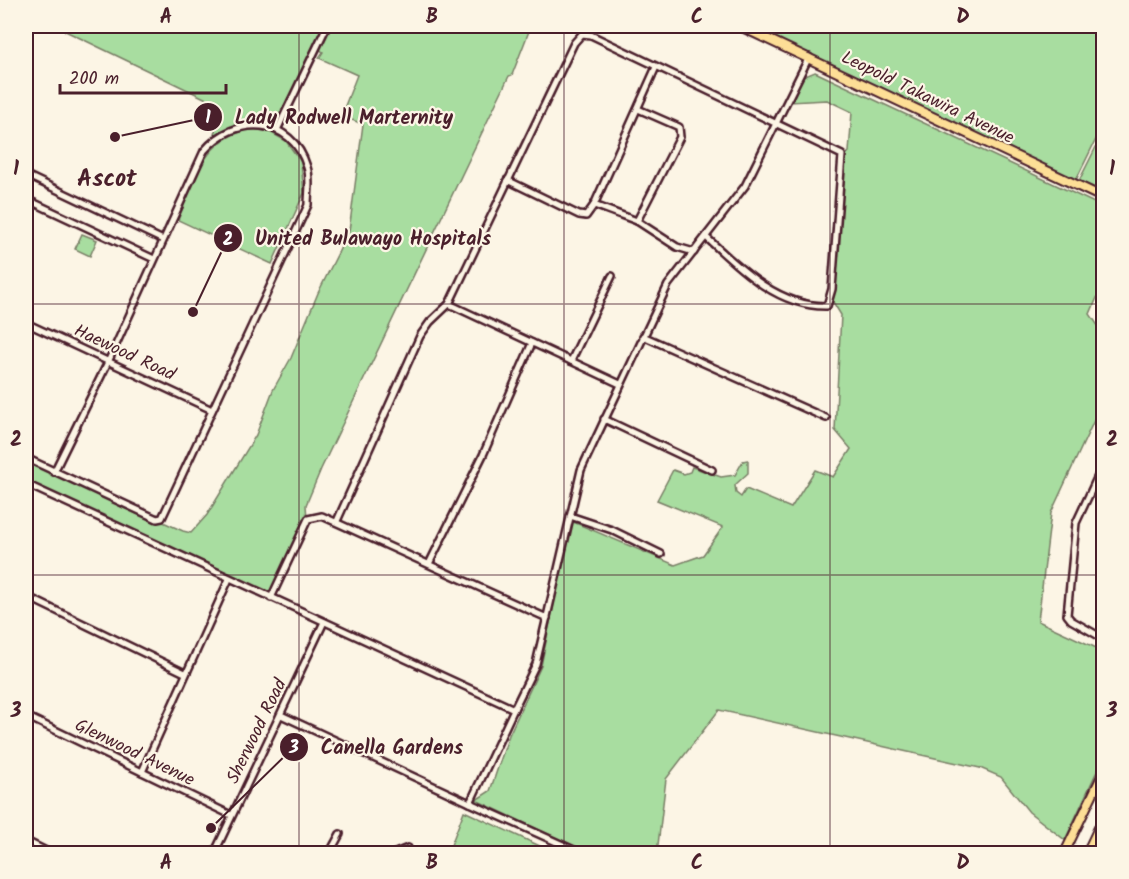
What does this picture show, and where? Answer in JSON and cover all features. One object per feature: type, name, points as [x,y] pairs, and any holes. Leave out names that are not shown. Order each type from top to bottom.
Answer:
[{"type":"highway","name":"Leopold Takawira Avenue","points":[[740,26],[1104,198]]},
{"type":"main road","points":[[1064,854],[1104,771]]},
{"type":"main road","points":[[1086,854],[1104,816]]},
{"type":"street","points":[[278,128],[327,26]]},
{"type":"street","points":[[337,522],[420,336],[430,322],[449,304],[576,38],[582,34],[591,35],[840,152],[843,158],[829,304],[824,307],[812,304],[767,288],[749,278],[706,237]]},
{"type":"street","points":[[470,803],[536,664],[579,474],[668,285],[745,186],[809,57]]},
{"type":"street","points":[[507,180],[579,215],[586,216],[594,205],[656,67]]},
{"type":"street","points":[[637,221],[681,133],[679,128],[638,109]]},
{"type":"street","points":[[26,458],[54,472],[160,519],[165,515],[308,205],[308,169],[291,139],[278,128],[255,125],[224,132],[204,151],[109,360],[54,472]]},
{"type":"street","points":[[26,175],[163,240]]},
{"type":"street","points":[[26,199],[154,259]]},
{"type":"street","points":[[594,205],[637,221],[677,247],[694,252]]},
{"type":"street","points":[[677,247],[688,261]]},
{"type":"street","points":[[571,361],[612,276]]},
{"type":"street","points":[[449,304],[620,384]]},
{"type":"street","name":"Haewood Road","points":[[26,323],[212,410]]},
{"type":"street","points":[[643,336],[826,418]]},
{"type":"street","points":[[429,564],[483,455],[532,343]]},
{"type":"street","points":[[604,419],[712,470]]},
{"type":"street","points":[[1104,463],[1076,523],[1067,615],[1071,620],[1104,639]]},
{"type":"street","points":[[26,484],[514,709]]},
{"type":"street","points":[[272,598],[308,519],[322,516],[547,618]]},
{"type":"street","points":[[570,516],[612,530],[661,554]]},
{"type":"street","points":[[142,772],[185,673],[230,579]]},
{"type":"street","points":[[26,596],[185,673]]},
{"type":"street","name":"Sherwood Road","points":[[215,853],[324,622]]},
{"type":"street","points":[[281,715],[583,854]]},
{"type":"street","name":"Glenwood Avenue","points":[[26,716],[231,815]]},
{"type":"street","points":[[329,854],[340,834]]},
{"type":"street","points":[[26,841],[52,854]]},
{"type":"street","points":[[393,854],[408,848]]},
{"type":"green space","points":[[55,26],[324,26],[274,126],[242,126],[227,130],[213,139],[221,106]]},
{"type":"green space","points":[[330,26],[531,26],[512,75],[509,76],[321,469],[306,505],[307,519],[270,595],[26,482],[26,460],[183,531],[191,533],[207,515],[256,435],[273,390],[291,358],[318,293],[349,231],[363,124],[341,116],[357,75],[319,58],[323,52],[319,49]]},
{"type":"green space","points":[[748,26],[1052,26],[1052,30],[1053,26],[1103,26],[1103,125],[1076,180]]},
{"type":"green space","points":[[815,72],[1103,207],[1103,284],[1090,314],[1103,333],[1103,401],[1051,513],[1038,621],[1103,651],[1103,758],[1065,840],[1029,812],[1001,777],[980,768],[719,710],[666,779],[657,853],[603,854],[580,849],[476,800],[490,791],[509,735],[541,666],[571,521],[675,565],[703,555],[723,527],[657,500],[673,470],[684,474],[690,472],[692,467],[721,477],[735,475],[743,461],[748,460],[748,473],[735,485],[736,493],[741,497],[746,489],[791,508],[815,470],[833,477],[851,449],[835,430],[841,315],[833,302],[844,157],[849,152],[852,112],[827,100],[790,102],[803,77]]},
{"type":"green space","points":[[252,129],[270,132],[286,141],[301,162],[304,193],[272,264],[178,220],[196,176],[211,151],[222,141],[235,134]]},
{"type":"green space","points":[[1103,133],[1103,192],[1079,181]]},
{"type":"green space","points":[[82,234],[97,240],[90,256],[75,249]]},
{"type":"green space","points":[[464,811],[555,853],[448,853]]},
{"type":"green space","points":[[1103,828],[1103,853],[1093,850]]},
{"type":"place","name":"Lady Rodwell Marternity","points":[[115,137]]},
{"type":"place","name":"United Bulawayo Hospitals","points":[[193,312]]},
{"type":"place","name":"Canella Gardens","points":[[211,828]]},
{"type":"district","name":"Ascot","points":[[107,178]]}]
